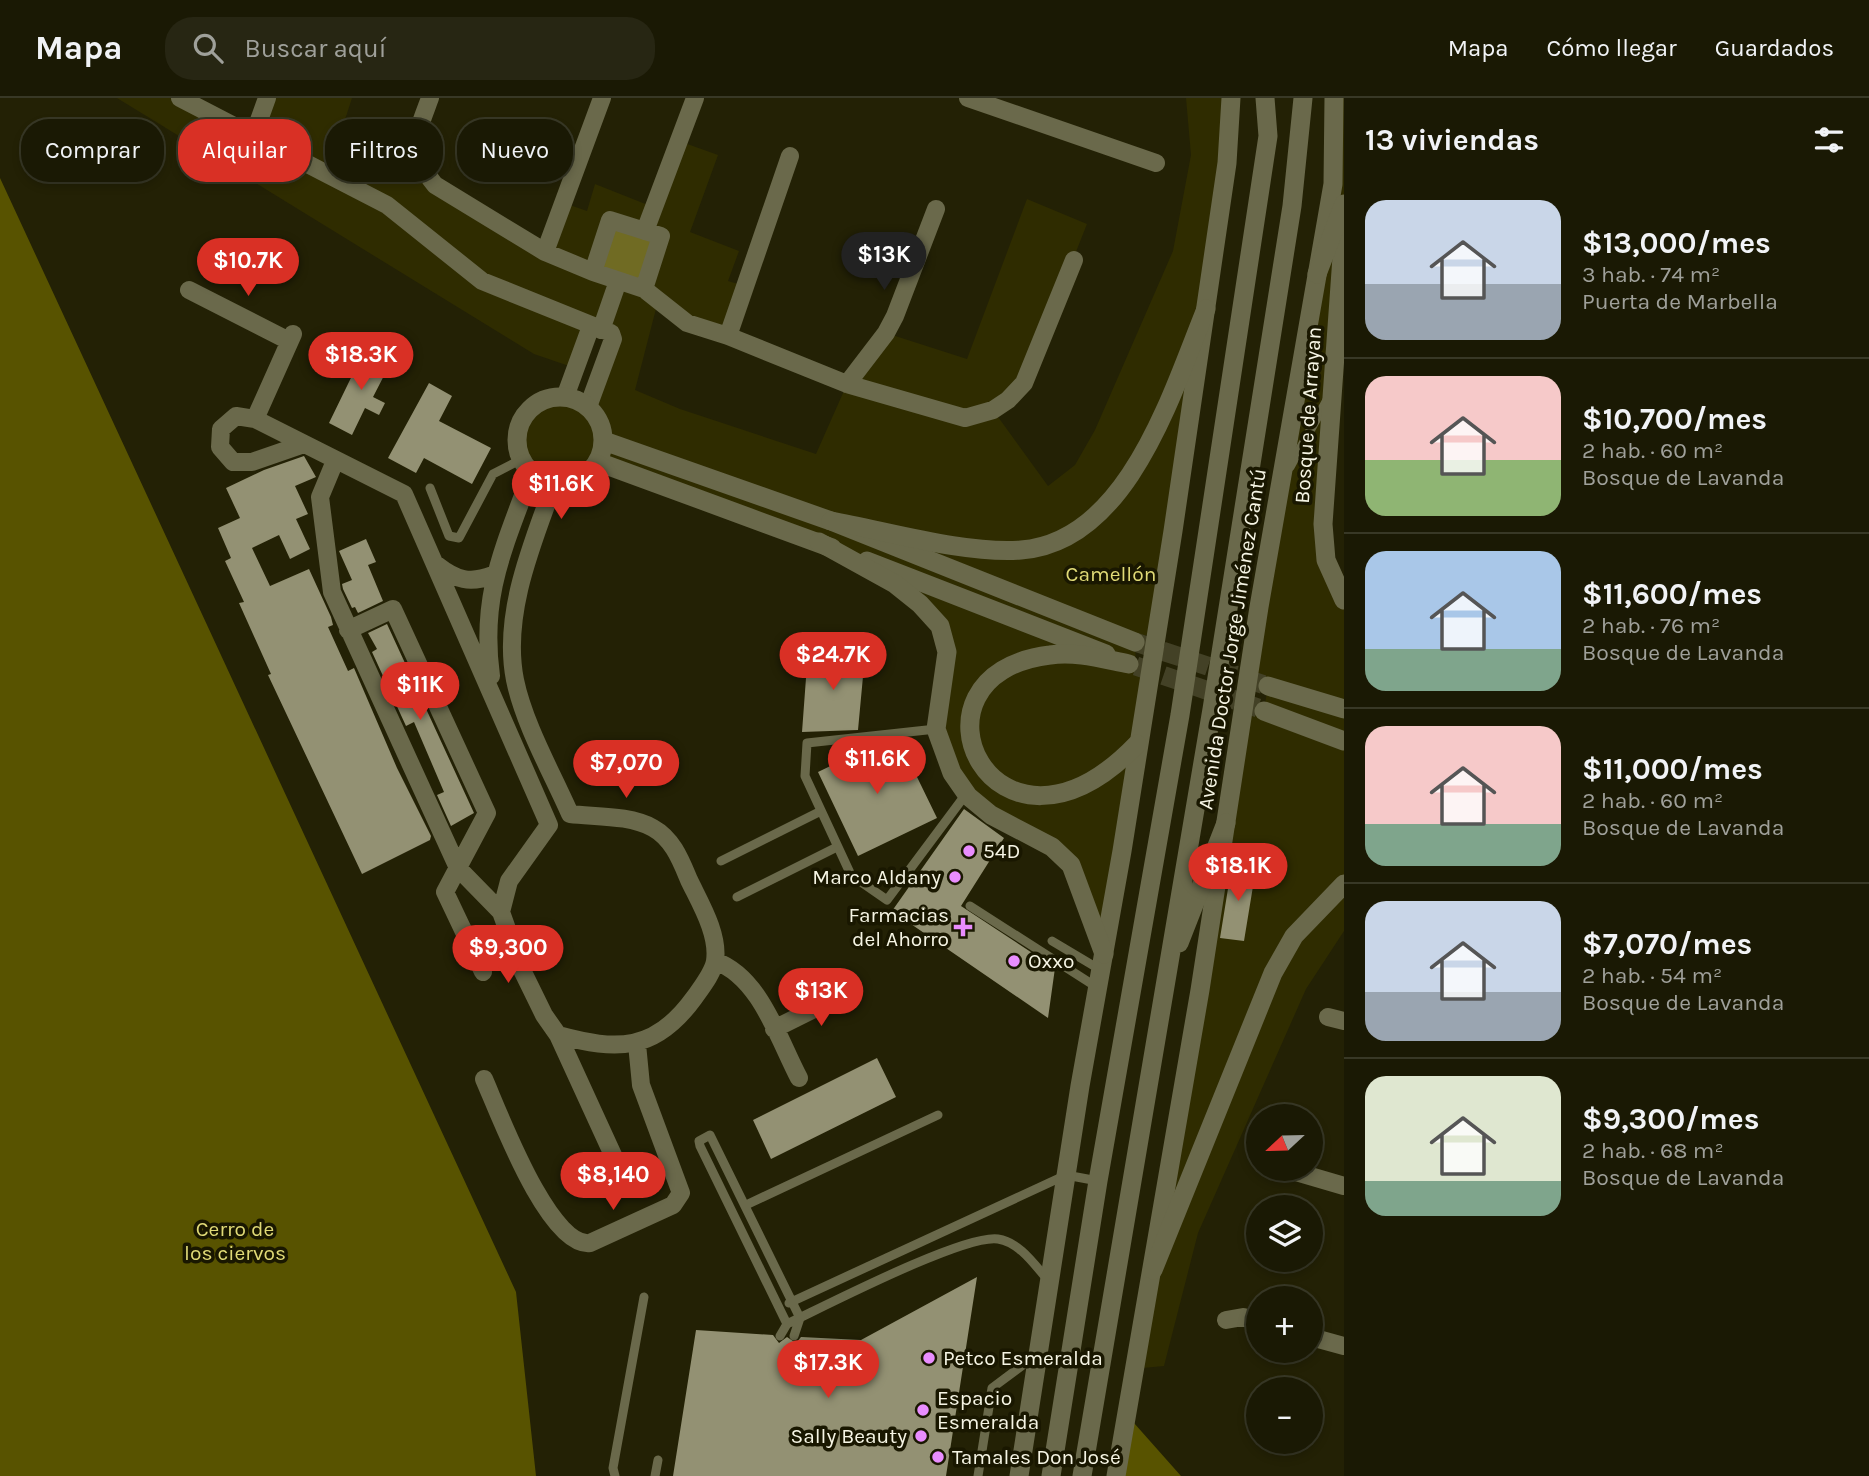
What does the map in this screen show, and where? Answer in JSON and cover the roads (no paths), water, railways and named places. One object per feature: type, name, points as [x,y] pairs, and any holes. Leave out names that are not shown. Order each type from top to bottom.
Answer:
[{"type":"main road","points":[[1019,1476],[1206,309],[1227,163],[1231,98]]},
{"type":"main road","name":"Avenida Doctor Jorge Jiménez Cantú","points":[[1051,1476],[1098,1181],[1180,715],[1268,136],[1265,98]]},
{"type":"main road","name":"Avenida Doctor Jorge Jiménez Cantú","points":[[1082,1476],[1212,709],[1292,206],[1304,109],[1303,98]]},
{"type":"main road","name":"Avenida Doctor Jorge Jiménez Cantú","points":[[1116,1476],[1132,1369],[1153,1270],[1279,487],[1333,184],[1334,98]]},
{"type":"main road","points":[[1317,274],[1344,204]]},
{"type":"main road","name":"Bosque de Arrayan","points":[[1344,229],[1339,364],[1324,488],[1324,545],[1330,573],[1344,600]]},
{"type":"main road","points":[[831,521],[954,544],[1010,550],[1024,550],[1072,535],[1101,511],[1132,472],[1164,411],[1206,309]]},
{"type":"main road","points":[[565,397],[588,407],[597,417],[604,441],[598,462],[583,478],[555,484],[526,467],[517,438],[527,412],[538,403],[565,397]]},
{"type":"main road","points":[[604,441],[831,521],[1135,642]]},
{"type":"main road","points":[[598,462],[819,542],[1133,665],[1075,654],[1052,654],[1023,660],[1006,667],[982,686],[972,705],[969,729],[977,757],[994,782],[1020,795],[1042,797],[1068,792],[1092,782],[1118,764],[1137,744]]},
{"type":"main road","points":[[819,542],[895,584],[920,604],[940,626],[947,652],[936,729],[952,773],[966,794],[990,815],[1052,847],[1071,865],[1101,971]]},
{"type":"main road","points":[[1268,686],[1344,709]]},
{"type":"main road","points":[[1264,711],[1344,741]]},
{"type":"main road","points":[[1165,979],[1226,823]]},
{"type":"main road","points":[[1153,1270],[1273,973],[1294,936],[1344,884]]},
{"type":"street","points":[[180,98],[219,119]]},
{"type":"street","points":[[259,119],[267,98]]},
{"type":"street","points":[[430,98],[416,139],[416,152],[423,170],[435,185],[545,252],[644,289],[687,323],[728,336],[847,384],[965,418],[993,410],[1008,400],[1024,383],[1074,260]]},
{"type":"street","points":[[545,252],[602,98]]},
{"type":"street","points":[[645,231],[695,98]]},
{"type":"street","points":[[968,98],[1156,163]]},
{"type":"street","points":[[728,336],[790,156]]},
{"type":"street","points":[[311,166],[387,205],[482,281],[597,335]]},
{"type":"street","points":[[847,384],[886,333],[895,316],[936,209]]},
{"type":"street","points":[[593,272],[610,220],[661,236],[644,289]]},
{"type":"street","points":[[565,397],[575,368],[597,335],[618,281]]},
{"type":"street","points":[[189,290],[291,337],[255,419]]},
{"type":"street","points":[[588,407],[596,385],[597,335]]},
{"type":"street","points":[[304,444],[252,462],[233,461],[220,447],[220,429],[236,416],[255,419],[404,494],[549,825],[509,881],[501,912]]},
{"type":"street","points":[[335,461],[320,497],[331,592],[458,868],[501,912],[521,968],[544,1015],[558,1035],[618,1166]]},
{"type":"street","points":[[494,697],[486,642],[495,569],[518,511],[526,467]]},
{"type":"street","points":[[555,484],[541,519],[517,601],[511,651],[515,682],[570,814],[626,820],[652,827],[664,836],[677,853],[710,924],[715,961],[685,1011],[662,1030],[638,1044],[605,1046],[558,1035]]},
{"type":"street","points":[[433,562],[452,577],[474,583],[495,569]]},
{"type":"street","points":[[348,630],[393,609],[487,813],[444,892],[483,972]]},
{"type":"street","points":[[540,805],[562,795]]},
{"type":"street","points":[[715,961],[732,967],[748,982],[799,1078]]},
{"type":"street","points":[[774,1029],[850,992]]},
{"type":"street","points":[[484,1079],[534,1190],[571,1240],[580,1245],[590,1243],[673,1205],[681,1193],[641,1085],[637,1067],[638,1044]]},
{"type":"street","points":[[1323,1180],[1344,1186]]},
{"type":"street","points":[[1226,1320],[1246,1318]]},
{"type":"street","points":[[1323,1340],[1344,1346]]},
{"type":"lane","points":[[1279,487],[1339,364]]},
{"type":"lane","points":[[430,488],[449,536],[459,538],[493,474],[526,467]]},
{"type":"lane","points":[[936,729],[807,743],[806,776],[851,875],[887,900],[966,794]]},
{"type":"lane","points":[[721,861],[821,811]]},
{"type":"lane","points":[[737,897],[837,846]]},
{"type":"lane","points":[[970,906],[1101,971]]},
{"type":"lane","points":[[1052,941],[1101,971]]},
{"type":"lane","points":[[746,1205],[938,1115]]},
{"type":"lane","points":[[787,1324],[699,1141],[710,1135],[793,1301],[800,1318],[794,1336]]},
{"type":"lane","points":[[779,1307],[1066,1175],[1098,1181]]},
{"type":"lane","points":[[780,1336],[787,1324],[930,1258],[980,1239],[999,1239],[1015,1245],[1050,1283]]},
{"type":"lane","points":[[615,1476],[613,1468],[644,1297]]},
{"type":"lane","points":[[978,1476],[992,1388],[1039,1353]]},
{"type":"lane","points":[[654,1476],[657,1460]]},
{"type":"tunnel","points":[[1135,642],[1268,686]]},
{"type":"tunnel","points":[[1136,666],[1258,708]]},
{"type":"place","name":"54D","points":[[969,851]]},
{"type":"place","name":"Marco Aldany","points":[[955,877]]},
{"type":"place","name":"Farmacias del Ahorro","points":[[963,927]]},
{"type":"place","name":"Oxxo","points":[[1014,961]]},
{"type":"place","name":"Petco Esmeralda","points":[[929,1358]]},
{"type":"place","name":"Espacio Esmeralda","points":[[923,1410]]},
{"type":"place","name":"Sally Beauty","points":[[921,1436]]},
{"type":"place","name":"Tamales Don José","points":[[938,1457]]},
{"type":"park label","name":"Camellón","points":[[1111,574]]},
{"type":"park label","name":"Cerro de los ciervos","points":[[235,1241]]}]
